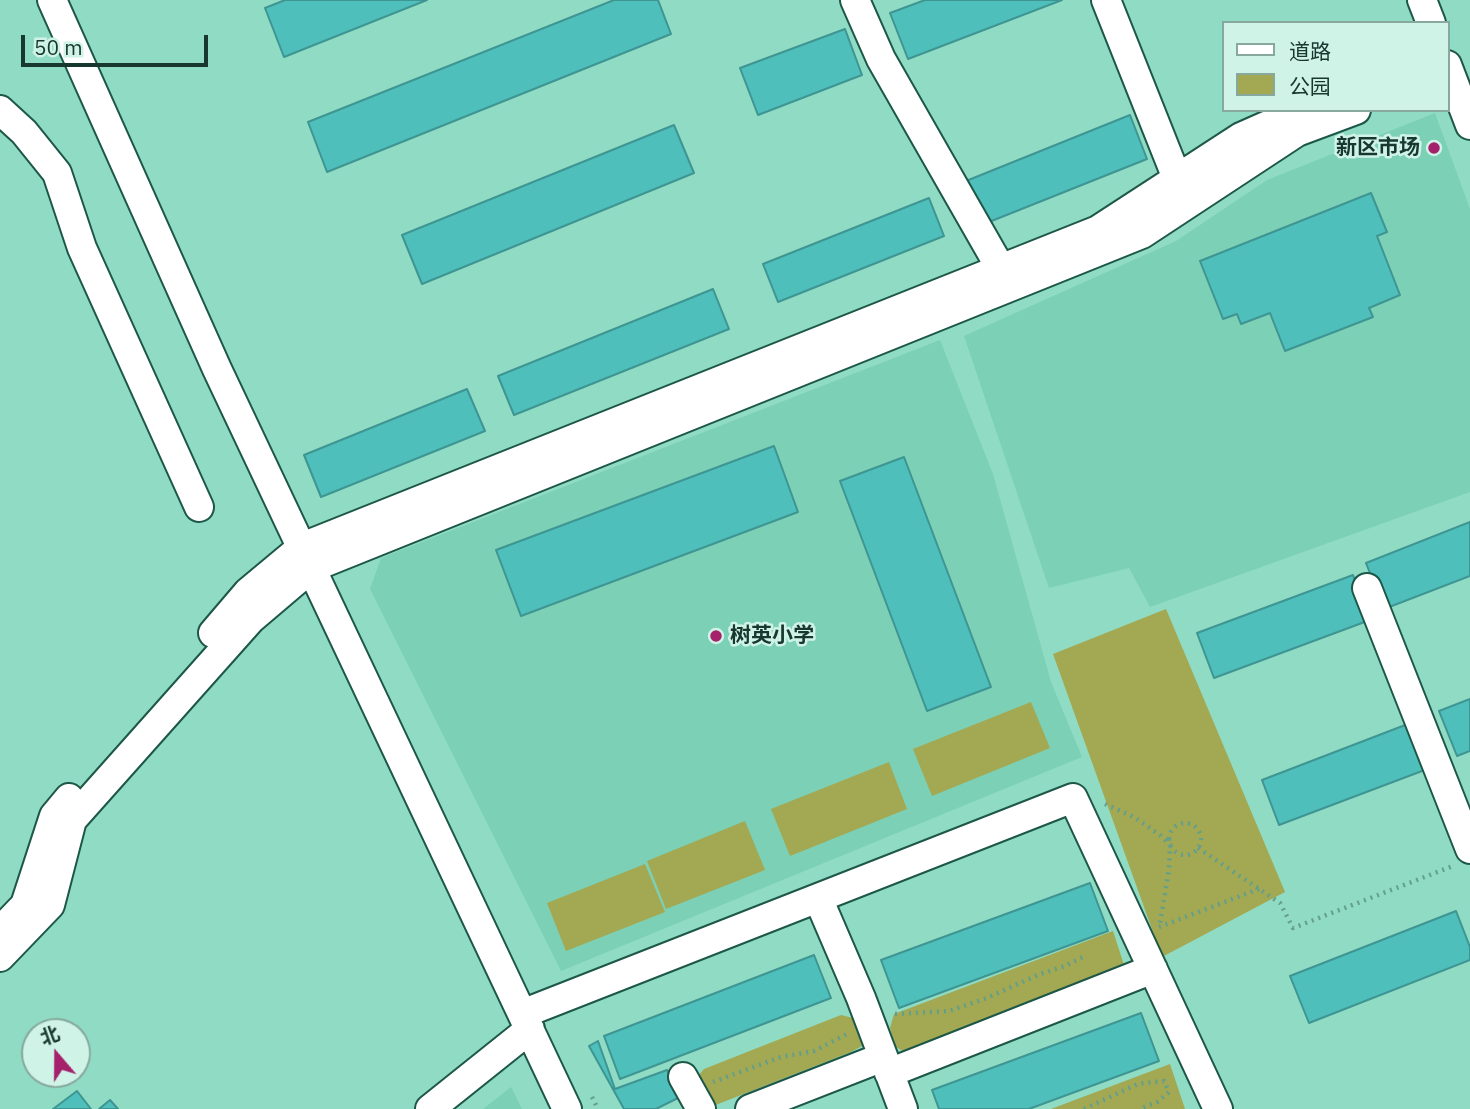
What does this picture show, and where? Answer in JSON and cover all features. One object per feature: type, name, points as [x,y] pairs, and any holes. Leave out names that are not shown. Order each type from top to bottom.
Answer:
[{"type":"street","points":[[52,0],[217,369],[567,1109]]},
{"type":"street","points":[[855,0],[881,60],[1006,278]]},
{"type":"street","points":[[1106,0],[1183,191]]},
{"type":"street","points":[[1449,74],[1470,125]]},
{"type":"street","points":[[0,110],[24,132],[57,173],[82,248],[199,507]]},
{"type":"street","points":[[1183,191],[1241,137],[1297,112]]},
{"type":"street","points":[[0,931],[25,905],[54,816],[248,592],[306,558],[1006,278],[1297,132],[1351,112]]},
{"type":"street","points":[[0,957],[50,905],[72,820],[306,558]]},
{"type":"street","points":[[1367,588],[1464,857]]},
{"type":"street","points":[[430,1109],[526,1021],[818,898],[1073,798],[1218,1109]]},
{"type":"street","points":[[818,898],[862,998],[903,1109]]},
{"type":"street","points":[[750,1109],[886,1065],[1150,962]]},
{"type":"path","points":[[1073,798],[1097,801],[1133,817],[1160,835],[1170,845],[1176,853],[1191,854],[1198,848],[1199,831],[1185,822],[1171,830],[1169,835],[1170,845],[1169,870],[1162,919],[1150,962]]},
{"type":"path","points":[[1198,848],[1280,903],[1293,928],[1464,857]]},
{"type":"path","points":[[1158,928],[1259,889]]},
{"type":"path","points":[[1084,1109],[1138,1084],[1164,1081],[1169,1092],[1157,1102],[1140,1109]]},
{"type":"shaded area","points":[[1435,113],[1470,209],[1470,492],[1150,607],[1129,568],[1049,588],[964,336],[1176,241],[1267,180]]},
{"type":"shaded area","name":"树英小学","points":[[940,340],[993,474],[1051,682],[1082,757],[561,971],[370,589],[381,558]]},
{"type":"shaded area","points":[[511,1087],[522,1109],[483,1109]]},
{"type":"green space","points":[[1166,609],[1285,892],[1162,957],[1053,654]]},
{"type":"green space","points":[[1031,702],[1050,748],[932,796],[913,749]]},
{"type":"green space","points":[[889,762],[907,809],[790,856],[771,809]]},
{"type":"green space","points":[[745,821],[765,870],[666,909],[647,861]]},
{"type":"green space","points":[[645,864],[665,912],[566,951],[547,903]]},
{"type":"green space","points":[[1113,931],[1125,968],[906,1053],[896,1047],[890,1028],[894,1014]]},
{"type":"green space","points":[[841,1015],[857,1019],[862,1035],[862,1046],[851,1052],[713,1106],[694,1081],[704,1069]]},
{"type":"green space","points":[[1170,1064],[1185,1109],[1051,1109]]},
{"type":"building","points":[[285,0],[427,0],[284,57],[265,8]]},
{"type":"building","points":[[614,0],[658,0],[671,34],[327,172],[308,122]]},
{"type":"building","points":[[925,0],[1062,0],[908,59],[890,13]]},
{"type":"building","points":[[845,29],[862,75],[758,115],[740,68]]},
{"type":"building","points":[[1130,115],[1147,159],[984,224],[966,181]]},
{"type":"building","points":[[674,125],[694,173],[422,284],[402,235]]},
{"type":"building","points":[[1371,193],[1387,232],[1377,236],[1400,295],[1369,308],[1373,317],[1285,351],[1270,313],[1241,324],[1237,314],[1223,319],[1200,261]]},
{"type":"building","points":[[929,198],[944,236],[778,302],[763,264]]},
{"type":"building","points":[[713,289],[729,329],[514,415],[498,376]]},
{"type":"building","points":[[467,389],[485,431],[321,497],[304,455]]},
{"type":"building","points":[[774,446],[798,512],[521,616],[496,550]]},
{"type":"building","points":[[904,457],[991,687],[927,711],[840,481]]},
{"type":"building","points":[[1470,522],[1470,576],[1384,609],[1366,563]]},
{"type":"building","points":[[1353,575],[1370,620],[1214,678],[1197,633]]},
{"type":"building","points":[[1470,699],[1470,751],[1457,756],[1439,711]]},
{"type":"building","points":[[1413,722],[1430,768],[1279,825],[1262,780]]},
{"type":"building","points":[[1090,883],[1108,931],[899,1008],[881,960]]},
{"type":"building","points":[[1456,911],[1470,947],[1470,960],[1309,1023],[1290,976]]},
{"type":"building","points":[[814,955],[831,998],[620,1079],[604,1036]]},
{"type":"building","points":[[1141,1013],[1159,1061],[1029,1109],[939,1109],[932,1090]]},
{"type":"building","points":[[598,1041],[615,1089],[667,1070],[680,1097],[656,1109],[624,1109],[589,1046]]},
{"type":"building","points":[[77,1091],[91,1109],[53,1109]]},
{"type":"building","points":[[110,1100],[118,1109],[99,1109]]},
{"type":"place","name":"新区市场","points":[[1434,148]]},
{"type":"place","name":"树英小学","points":[[716,636]]}]
